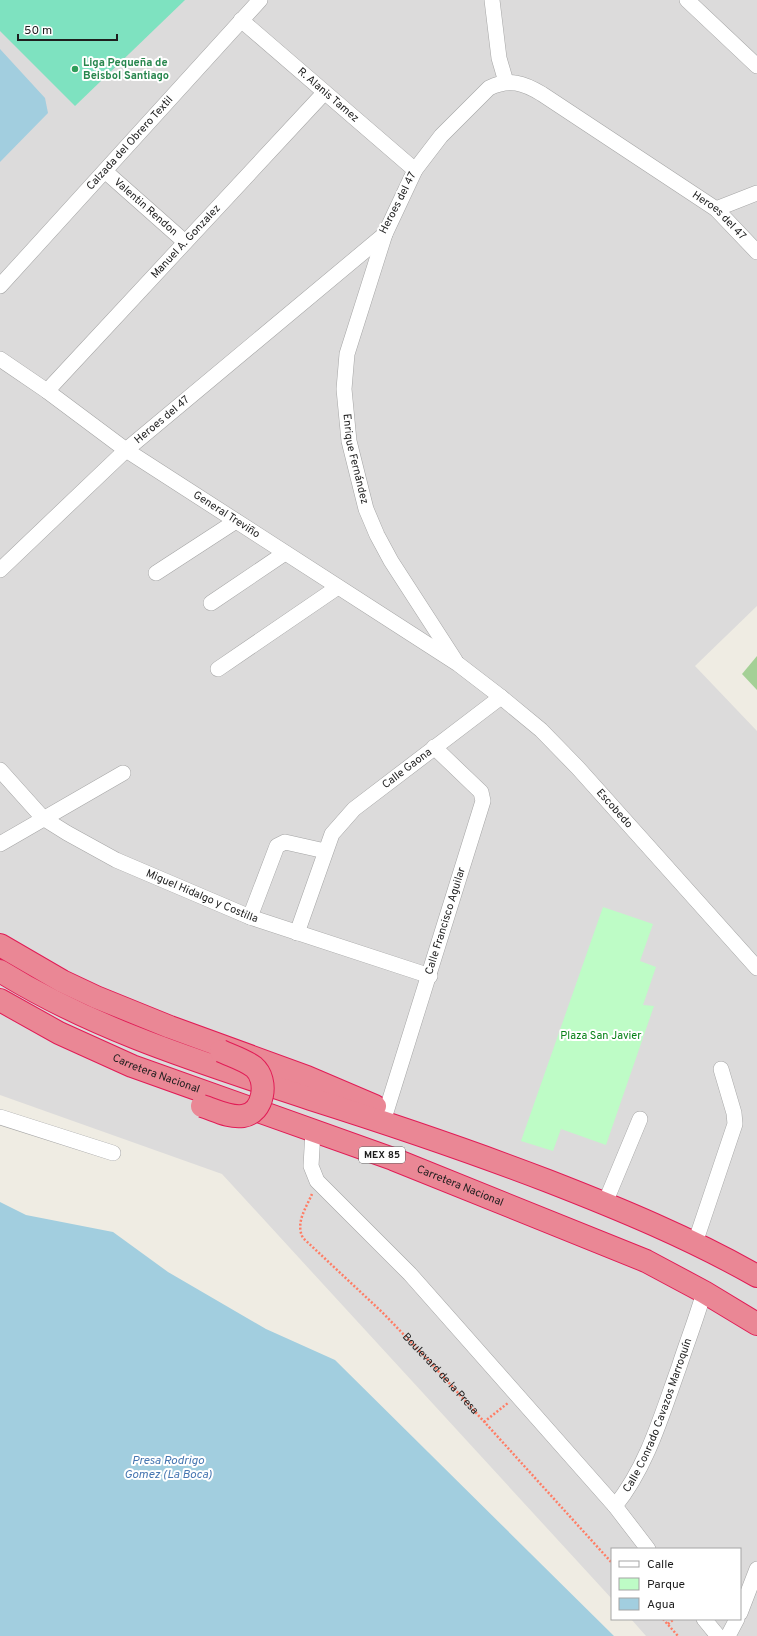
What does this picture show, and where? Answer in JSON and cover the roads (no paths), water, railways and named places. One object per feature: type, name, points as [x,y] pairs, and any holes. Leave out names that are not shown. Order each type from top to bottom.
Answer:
[{"type":"highway","points":[[0,945],[62,981],[96,997],[170,1027],[307,1077],[371,1104],[386,1112],[404,1129]]},
{"type":"highway","points":[[0,953],[54,985],[91,1003],[152,1028],[221,1051],[245,1062],[258,1072],[263,1085],[259,1104],[251,1114],[238,1117],[231,1116],[111,1074],[68,1054],[0,1015]]},
{"type":"highway","points":[[0,971],[69,1011],[177,1055],[404,1129],[605,1203],[695,1243],[757,1276]]},
{"type":"highway","name":"Carretera Nacional","points":[[0,1000],[59,1033],[132,1066],[393,1159],[646,1261],[704,1292],[757,1324]]},
{"type":"street","name":"Calzada del Obrero Textil","points":[[0,286],[106,172],[260,0]]},
{"type":"street","points":[[492,0],[499,58],[506,82]]},
{"type":"street","points":[[688,0],[757,66]]},
{"type":"street","name":"R. Alanis Tamez","points":[[241,20],[415,170]]},
{"type":"street","name":"Heroes del 47","points":[[0,570],[126,450],[385,234],[415,170],[441,136],[489,88],[498,83],[506,82],[526,85],[542,94],[716,209],[757,252]]},
{"type":"street","name":"Manuel A. Gonzalez","points":[[47,391],[324,93]]},
{"type":"street","name":"Valentin Rendon","points":[[106,172],[185,242]]},
{"type":"street","points":[[716,209],[757,193]]},
{"type":"street","name":"Enrique Fernández","points":[[385,234],[347,354],[344,389],[349,441],[366,509],[377,535],[391,561],[458,664]]},
{"type":"street","name":"General Treviño","points":[[0,359],[47,391],[126,450],[458,664]]},
{"type":"street","points":[[156,573],[236,521]]},
{"type":"street","points":[[211,604],[285,553]]},
{"type":"street","points":[[218,669],[338,587]]},
{"type":"street","name":"Escobedo","points":[[458,664],[541,730],[578,768],[757,968]]},
{"type":"street","name":"Calle Gaona","points":[[297,933],[332,834],[354,809],[501,697]]},
{"type":"street","name":"Calle Francisco Aguilar","points":[[386,1112],[430,976],[483,801],[481,792],[434,747]]},
{"type":"street","name":"Miguel Hidalgo y Costilla","points":[[0,770],[43,818],[66,834],[116,860],[250,917],[430,976]]},
{"type":"street","points":[[0,844],[123,773]]},
{"type":"street","points":[[250,917],[277,846],[285,842],[325,852]]},
{"type":"street","points":[[695,1243],[735,1124],[734,1113],[721,1070]]},
{"type":"street","points":[[0,1117],[113,1153]]},
{"type":"street","points":[[605,1203],[640,1119]]},
{"type":"street","points":[[313,1131],[312,1166],[317,1181],[410,1274],[615,1506],[647,1548]]},
{"type":"street","name":"Calle Conrado Cavazos Marroquín","points":[[615,1506],[633,1480],[656,1431],[696,1322],[704,1292]]},
{"type":"street","points":[[741,1610],[754,1589],[757,1569]]},
{"type":"street","points":[[705,1620],[718,1636]]},
{"type":"street","points":[[728,1636],[737,1620]]},
{"type":"water","points":[[0,49],[45,98],[48,113],[0,162]]},
{"type":"water","name":"Presa Rodrigo Gomez (La Boca)","points":[[0,1202],[26,1215],[113,1232],[168,1272],[266,1329],[335,1360],[614,1636],[0,1636]]},
{"type":"place","name":"Liga Pequeña de Beisbol Santiago","points":[[75,69]]},
{"type":"park label","name":"Plaza San Javier","points":[[601,1036]]}]
